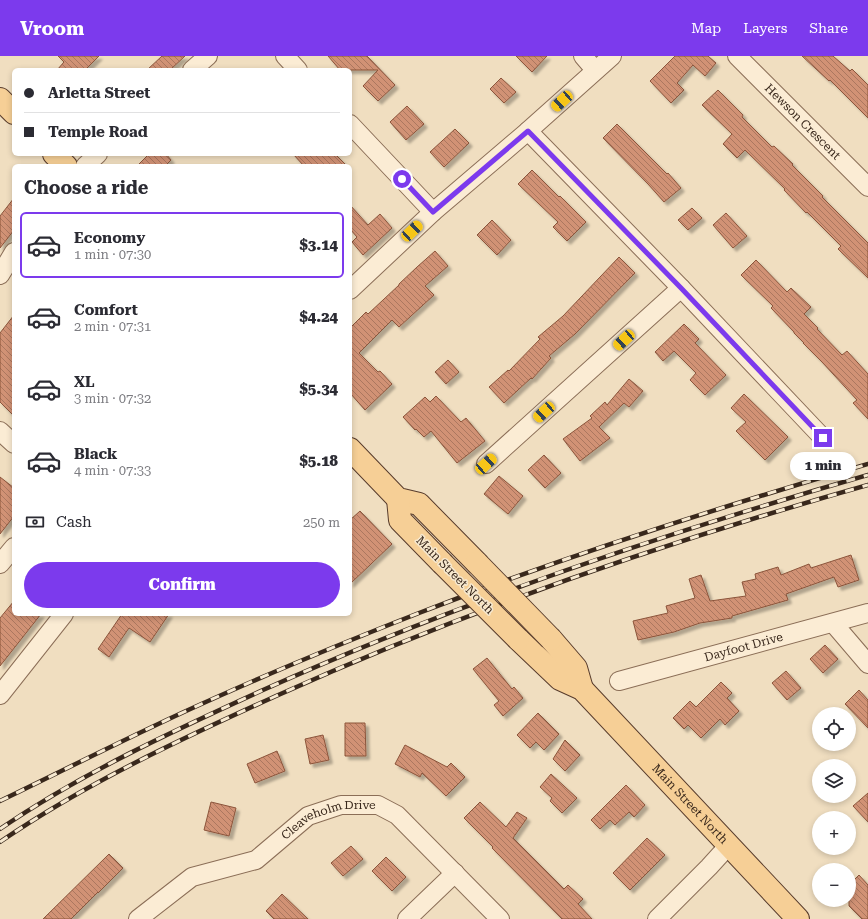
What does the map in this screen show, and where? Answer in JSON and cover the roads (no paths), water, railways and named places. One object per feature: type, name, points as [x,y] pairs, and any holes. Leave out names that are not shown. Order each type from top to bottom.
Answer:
[{"type":"main road","points":[[0,99],[12,111]]},
{"type":"main road","points":[[56,156],[64,164]]},
{"type":"main road","points":[[352,451],[398,499]]},
{"type":"main road","name":"Main Street North","points":[[582,689],[576,668],[551,639],[419,504],[398,499],[400,520],[518,639],[560,679],[582,689],[798,919]]},
{"type":"street","points":[[194,68],[208,56]]},
{"type":"street","points":[[285,56],[296,68]]},
{"type":"street","points":[[583,56],[595,70]]},
{"type":"street","points":[[352,288],[433,212],[528,131],[612,56]]},
{"type":"street","name":"Hewson Crescent","points":[[737,56],[868,187]]},
{"type":"street","points":[[352,126],[433,212]]},
{"type":"street","points":[[528,131],[681,288],[823,438]]},
{"type":"street","points":[[87,164],[96,156]]},
{"type":"street","points":[[0,275],[12,255]]},
{"type":"street","points":[[486,464],[681,288]]},
{"type":"street","points":[[0,431],[12,442]]},
{"type":"street","points":[[0,564],[12,549]]},
{"type":"street","name":"Dayfoot Drive","points":[[619,681],[868,613]]},
{"type":"street","points":[[0,695],[62,616]]},
{"type":"street","points":[[833,623],[868,664]]},
{"type":"street","name":"Cleaveholm Drive","points":[[138,919],[192,877],[256,860],[308,816],[341,804],[378,805],[397,815],[500,919]]},
{"type":"street","points":[[657,919],[729,845]]},
{"type":"street","points":[[406,919],[455,873]]},
{"type":"railway","points":[[0,801],[139,733],[215,698],[301,660],[419,613],[586,552],[754,498],[868,464]]},
{"type":"railway","points":[[0,829],[63,789],[128,754],[229,705],[337,658],[486,599],[562,572],[714,521],[868,475]]},
{"type":"railway","points":[[0,842],[66,800],[135,763],[240,712],[348,665],[494,606],[642,554],[868,485]]}]
